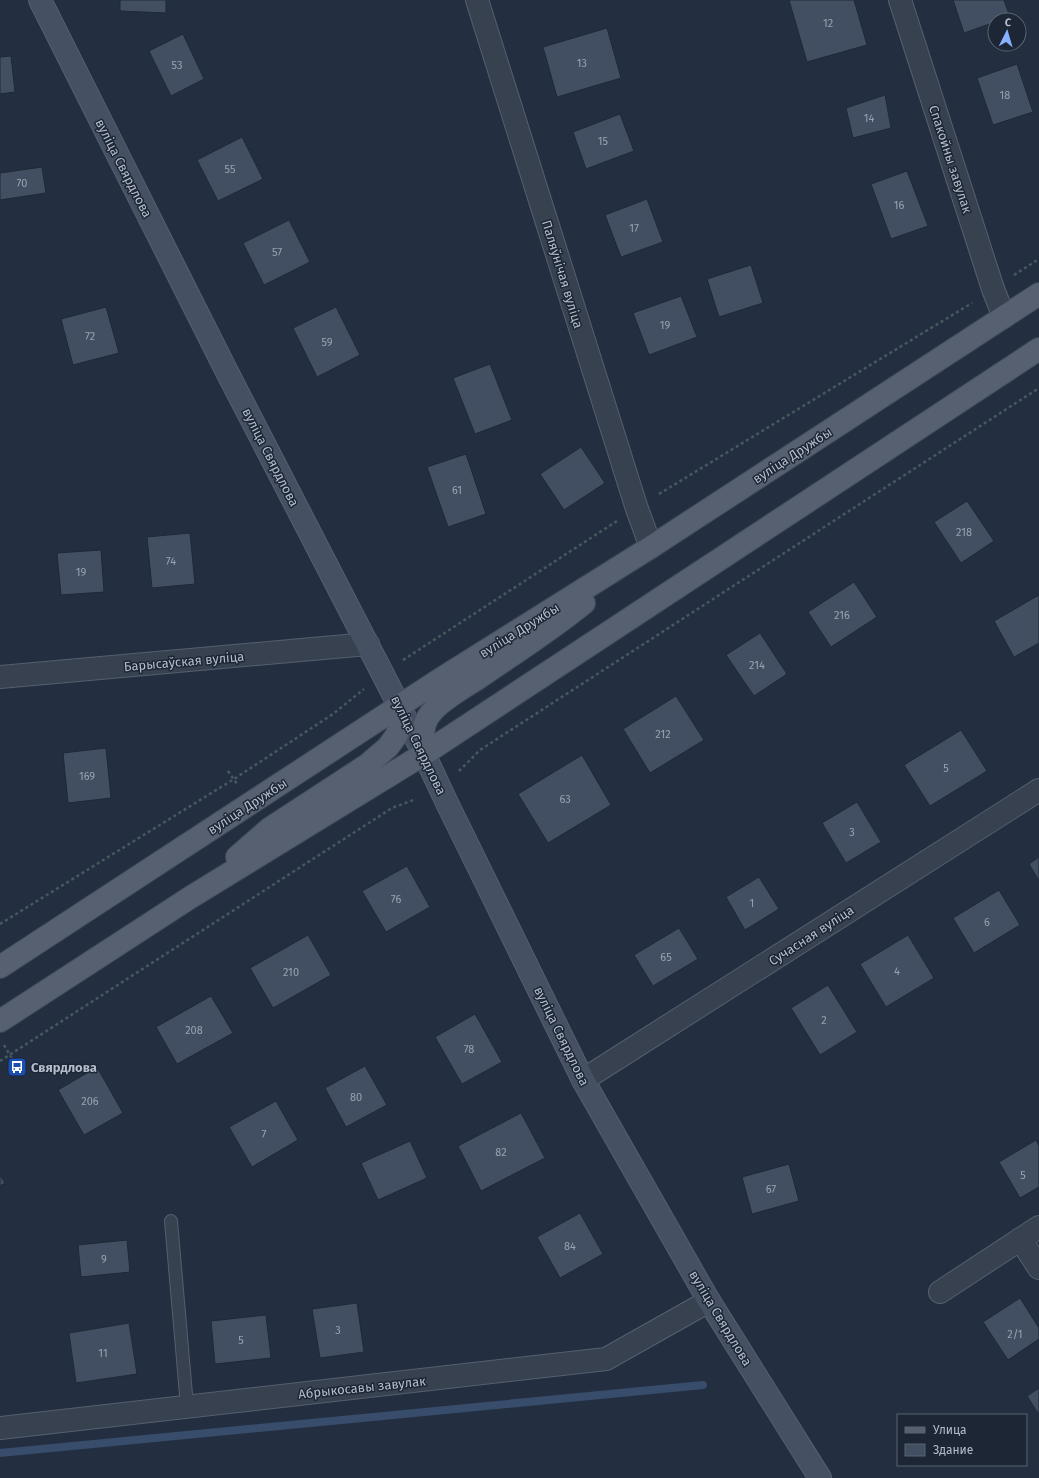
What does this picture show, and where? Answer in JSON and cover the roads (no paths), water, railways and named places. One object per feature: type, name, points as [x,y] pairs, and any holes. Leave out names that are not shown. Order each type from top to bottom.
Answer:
[{"type":"main road","name":"вуліца Свярдлова","points":[[40,0],[226,370],[400,706],[583,1080],[709,1301],[820,1478]]},
{"type":"main road","name":"вуліца Дружбы","points":[[0,967],[439,680],[651,548],[1039,294]]},
{"type":"main road","points":[[0,1021],[191,897],[424,754],[1039,349]]},
{"type":"main road","points":[[424,754],[423,735],[425,724],[430,713],[449,697],[561,622],[651,548]]},
{"type":"main road","points":[[191,897],[269,829],[367,765],[388,748],[396,736],[401,723],[400,706]]},
{"type":"street","name":"Паляўнічая вуліца","points":[[477,0],[624,469],[651,548]]},
{"type":"street","name":"Спакойны завулак","points":[[900,0],[991,283],[1004,317]]},
{"type":"street","name":"Барысаўская вуліца","points":[[0,677],[368,644]]},
{"type":"street","name":"Сучасная вуліца","points":[[583,1080],[1039,790]]},
{"type":"street","points":[[940,1292],[1039,1227]]},
{"type":"street","points":[[1020,1239],[1039,1268]]},
{"type":"street","name":"Абрыкосавы завулак","points":[[0,1428],[606,1359],[709,1301]]},
{"type":"lane","points":[[171,1221],[187,1406]]},
{"type":"waterway","points":[[0,1453],[703,1385]]},
{"type":"place","name":"Свярдлова","points":[[17,1067]]}]
